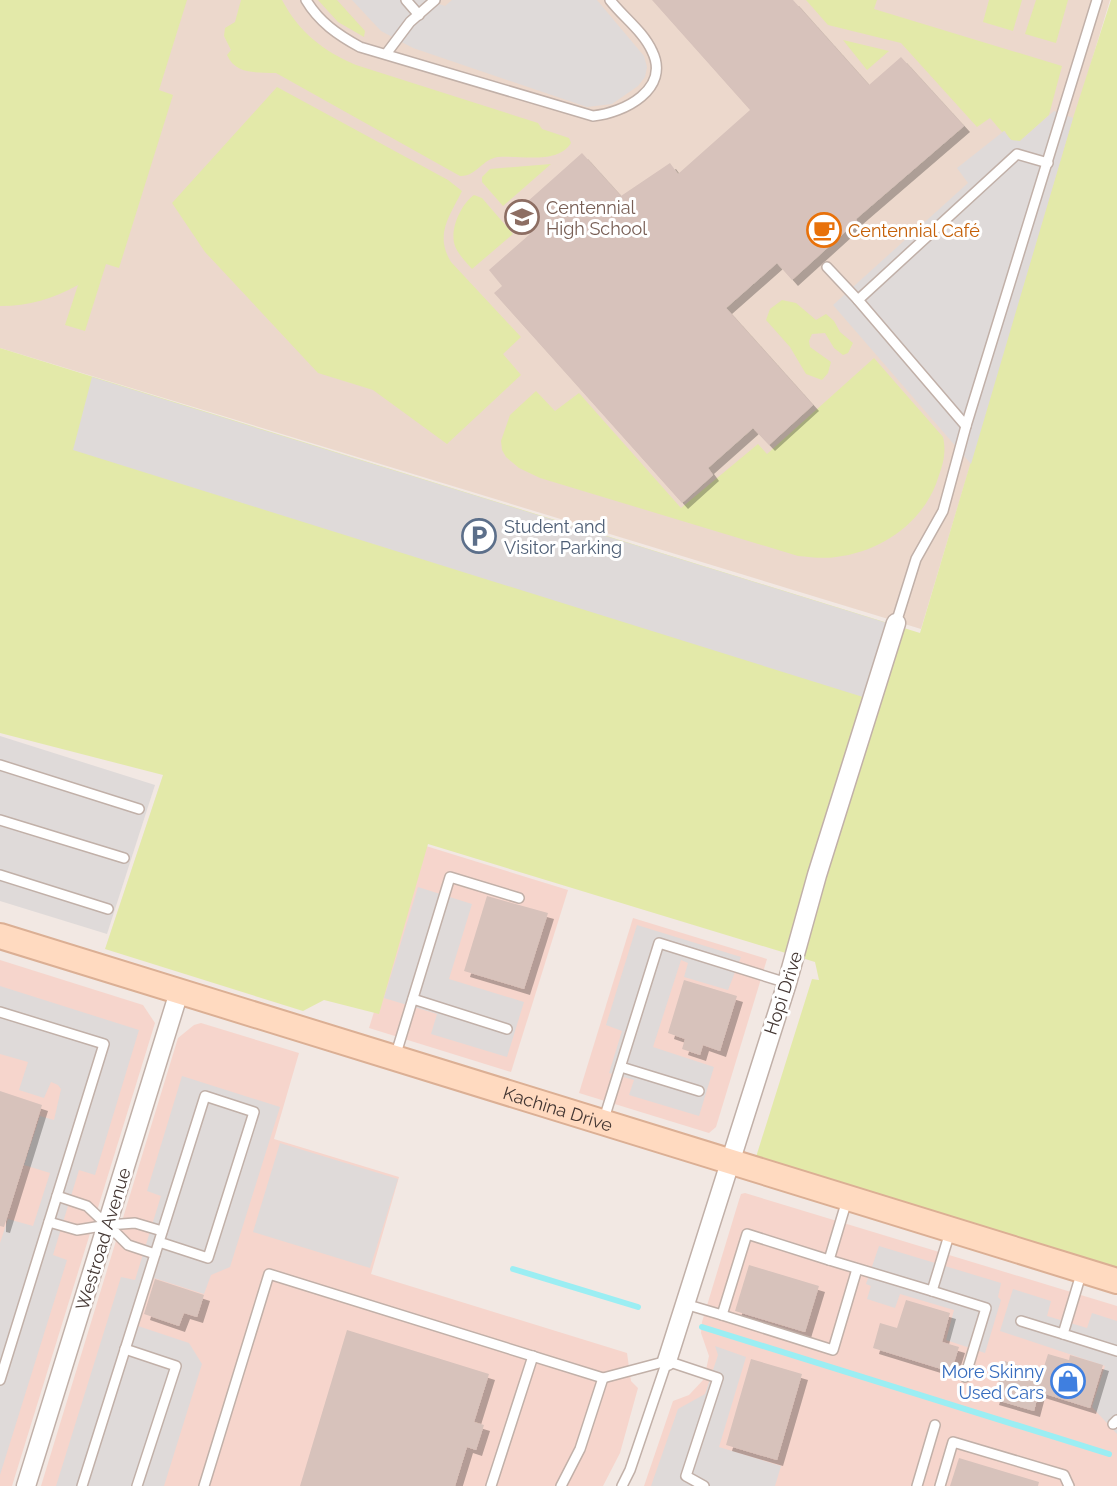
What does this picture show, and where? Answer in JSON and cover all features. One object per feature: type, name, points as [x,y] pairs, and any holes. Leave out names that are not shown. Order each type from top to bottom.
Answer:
[{"type":"street","name":"Hopi Drive","points":[[667,1361],[787,983],[817,875],[896,623]]},
{"type":"street","name":"Kachina Drive","points":[[0,936],[1117,1281]]},
{"type":"street","name":"Westroad Avenue","points":[[26,1486],[179,992]]},
{"type":"lane","points":[[306,0],[314,14],[336,34],[360,47],[593,116],[617,112],[639,98],[652,84],[656,64],[650,46],[610,0]]},
{"type":"lane","points":[[406,0],[419,15]]},
{"type":"lane","points":[[386,54],[435,0]]},
{"type":"lane","points":[[896,623],[916,559],[943,511],[966,426],[1097,0]]},
{"type":"lane","points":[[858,300],[1017,154],[1048,163]]},
{"type":"lane","points":[[827,267],[966,426]]},
{"type":"lane","points":[[0,765],[138,809]]},
{"type":"lane","points":[[0,820],[124,858]]},
{"type":"lane","points":[[0,874],[108,909]]},
{"type":"lane","points":[[395,1059],[450,877],[519,898]]},
{"type":"lane","points":[[602,1124],[659,943],[787,983]]},
{"type":"lane","points":[[413,999],[507,1029]]},
{"type":"lane","points":[[0,1012],[104,1044],[0,1380]]},
{"type":"lane","points":[[621,1067],[699,1091]]},
{"type":"lane","points":[[82,1486],[205,1096],[254,1112],[208,1258],[159,1242]]},
{"type":"lane","points":[[57,1196],[87,1206],[128,1245],[155,1254]]},
{"type":"lane","points":[[829,1260],[848,1199]]},
{"type":"lane","points":[[49,1222],[77,1230],[135,1223],[162,1231]]},
{"type":"lane","points":[[932,1291],[950,1230]]},
{"type":"lane","points":[[722,1315],[747,1234],[986,1308],[965,1377]]},
{"type":"lane","points":[[685,1304],[832,1350],[857,1269]]},
{"type":"lane","points":[[1063,1334],[1083,1270]]},
{"type":"lane","points":[[204,1486],[269,1273],[603,1378],[667,1361],[718,1378],[686,1476],[704,1486]]},
{"type":"lane","points":[[1021,1321],[1117,1351]]},
{"type":"lane","points":[[125,1349],[176,1366],[137,1486]]},
{"type":"lane","points":[[491,1486],[533,1356]]},
{"type":"lane","points":[[622,1486],[630,1470],[667,1361]]},
{"type":"lane","points":[[561,1486],[580,1449],[603,1378]]},
{"type":"lane","points":[[917,1486],[935,1425]]},
{"type":"lane","points":[[940,1486],[953,1441],[1064,1475],[1069,1486]]},
{"type":"shaded area","name":"Centennial High School","points":[[0,0],[1110,0],[921,629],[0,348]]},
{"type":"shaded area","points":[[352,0],[427,0],[445,6],[452,0],[597,0],[644,56],[647,67],[645,77],[638,86],[612,104],[587,107],[413,48],[381,31]]},
{"type":"shaded area","points":[[1054,111],[1073,118],[971,464],[833,305],[968,183],[957,168],[1004,131],[1011,140],[1020,141]]},
{"type":"shaded area","name":"Student and Visitor Parking","points":[[92,377],[887,623],[863,697],[73,450]]},
{"type":"shaded area","points":[[0,736],[155,785],[107,934],[0,901]]},
{"type":"shaded area","points":[[426,846],[568,890],[511,1072],[369,1028]]},
{"type":"shaded area","points":[[418,887],[472,904],[449,979],[524,1002],[507,1057],[431,1034],[437,1014],[384,998]]},
{"type":"shaded area","points":[[633,918],[767,959],[716,1127],[709,1133],[579,1093]]},
{"type":"shaded area","points":[[637,925],[741,957],[728,990],[684,977],[688,963],[681,960],[653,1047],[714,1067],[699,1116],[629,1095],[634,1080],[609,1073],[622,1031],[606,1025]]},
{"type":"shaded area","points":[[0,960],[143,1005],[155,1023],[12,1486],[0,1486]]},
{"type":"shaded area","points":[[0,986],[139,1030],[95,1175],[79,1170],[53,1255],[67,1260],[0,1475],[0,1243],[8,1219],[33,1226],[50,1173],[24,1165],[40,1116],[54,1120],[61,1089],[51,1082],[44,1098],[19,1090],[28,1062],[0,1054]]},
{"type":"shaded area","points":[[201,1023],[299,1053],[274,1139],[399,1177],[371,1274],[627,1353],[631,1381],[638,1388],[620,1453],[603,1486],[41,1486],[178,1038],[194,1025]]},
{"type":"shaded area","points":[[182,1076],[280,1107],[230,1267],[211,1275],[204,1294],[154,1278],[138,1326],[189,1343],[202,1364],[164,1486],[56,1486],[121,1277],[135,1280],[161,1196],[147,1191]]},
{"type":"shaded area","points":[[280,1143],[398,1179],[370,1268],[253,1232]]},
{"type":"shaded area","points":[[745,1193],[1117,1306],[1117,1486],[644,1486],[673,1401],[689,1395],[704,1379],[709,1356],[701,1333],[702,1322],[741,1194]]},
{"type":"shaded area","points":[[879,1246],[1001,1283],[998,1297],[1001,1300],[985,1353],[946,1340],[954,1310],[900,1294],[895,1308],[867,1299],[871,1286],[866,1284]]},
{"type":"shaded area","points":[[1013,1289],[1051,1301],[1047,1316],[1087,1328],[1092,1313],[1117,1321],[1117,1434],[1092,1407],[1105,1366],[1000,1331]]},
{"type":"shaded area","points":[[715,1346],[746,1357],[719,1447],[781,1466],[775,1486],[651,1486],[678,1409],[705,1394],[718,1355]]},
{"type":"green space","points":[[0,0],[187,0],[159,90],[173,95],[119,268],[106,264],[85,331],[65,325],[78,285],[41,301],[0,306]]},
{"type":"green space","points":[[241,0],[282,0],[304,31],[344,60],[538,123],[542,129],[569,138],[571,143],[565,150],[548,157],[492,158],[470,174],[460,176],[276,73],[247,71],[236,66],[227,55],[231,50],[224,36],[225,28],[235,22]]},
{"type":"green space","points":[[318,0],[337,0],[365,31],[364,37],[338,22]]},
{"type":"green space","points":[[806,0],[877,0],[874,9],[1062,66],[1049,115],[1020,141],[1007,136],[990,118],[977,127],[901,43],[828,25]]},
{"type":"green space","points":[[989,0],[1022,0],[1013,31],[983,22]]},
{"type":"green space","points":[[1036,0],[1068,0],[1056,43],[1025,34]]},
{"type":"green space","points":[[1111,0],[1117,0],[1117,1286],[756,1157],[812,979],[819,980],[815,962],[428,844],[379,1014],[324,1000],[303,1011],[105,949],[163,775],[0,733],[0,348],[920,633],[1073,118]]},
{"type":"green space","points":[[843,40],[889,51],[867,70]]},
{"type":"green space","points":[[277,87],[448,180],[462,191],[446,225],[446,252],[451,262],[521,337],[503,354],[521,375],[447,444],[373,390],[318,373],[205,252],[172,203]]},
{"type":"green space","points":[[551,164],[503,206],[482,182],[482,177],[490,169]]},
{"type":"green space","points":[[474,195],[482,198],[513,234],[472,269],[456,249],[454,233],[461,211]]},
{"type":"green space","points":[[782,300],[796,303],[816,320],[826,314],[853,343],[848,353],[843,355],[834,348],[825,333],[812,334],[810,347],[831,362],[828,373],[822,380],[806,374],[790,347],[766,320],[770,309]]},
{"type":"green space","points":[[874,358],[943,437],[944,455],[929,499],[909,524],[882,543],[852,554],[827,558],[798,556],[540,478],[519,468],[502,450],[501,441],[510,415],[536,391],[555,411],[579,393],[681,508],[758,444],[767,454]]},
{"type":"building","points":[[652,0],[793,0],[869,85],[901,57],[964,126],[856,219],[857,221],[792,280],[777,263],[726,308],[813,405],[769,445],[753,428],[708,468],[713,475],[682,503],[494,293],[502,286],[489,270],[530,234],[522,225],[536,212],[527,202],[582,153],[621,196],[670,163],[678,174],[750,110]]},
{"type":"building","points":[[487,896],[548,913],[524,989],[464,971]]},
{"type":"building","points":[[684,980],[737,996],[720,1051],[703,1045],[700,1055],[682,1049],[685,1039],[668,1033]]},
{"type":"building","points":[[0,1091],[42,1105],[4,1227],[0,1226]]},
{"type":"building","points":[[749,1265],[819,1286],[805,1332],[735,1311]]},
{"type":"building","points":[[155,1279],[204,1295],[197,1317],[184,1313],[179,1326],[144,1314]]},
{"type":"building","points":[[906,1300],[950,1313],[942,1342],[959,1347],[951,1372],[873,1348],[880,1323],[897,1328]]},
{"type":"building","points":[[347,1330],[489,1374],[474,1422],[484,1425],[476,1450],[467,1447],[455,1486],[300,1486]]},
{"type":"building","points":[[1048,1354],[1069,1360],[1070,1355],[1103,1365],[1090,1408],[1039,1392],[1034,1411],[993,1399],[1005,1361],[1042,1373]]},
{"type":"building","points":[[751,1359],[802,1374],[777,1460],[726,1445]]},
{"type":"building","points":[[959,1458],[1039,1482],[1038,1486],[950,1486]]},
{"type":"waterway","points":[[513,1269],[638,1307]]},
{"type":"waterway","points":[[702,1327],[1109,1454]]},
{"type":"place","name":"Centennial High School","points":[[522,217]]},
{"type":"place","name":"Centennial Café","points":[[824,230]]},
{"type":"place","name":"Student and Visitor Parking","points":[[479,536]]},
{"type":"place","name":"More Skinny Used Cars","points":[[1068,1381]]}]
